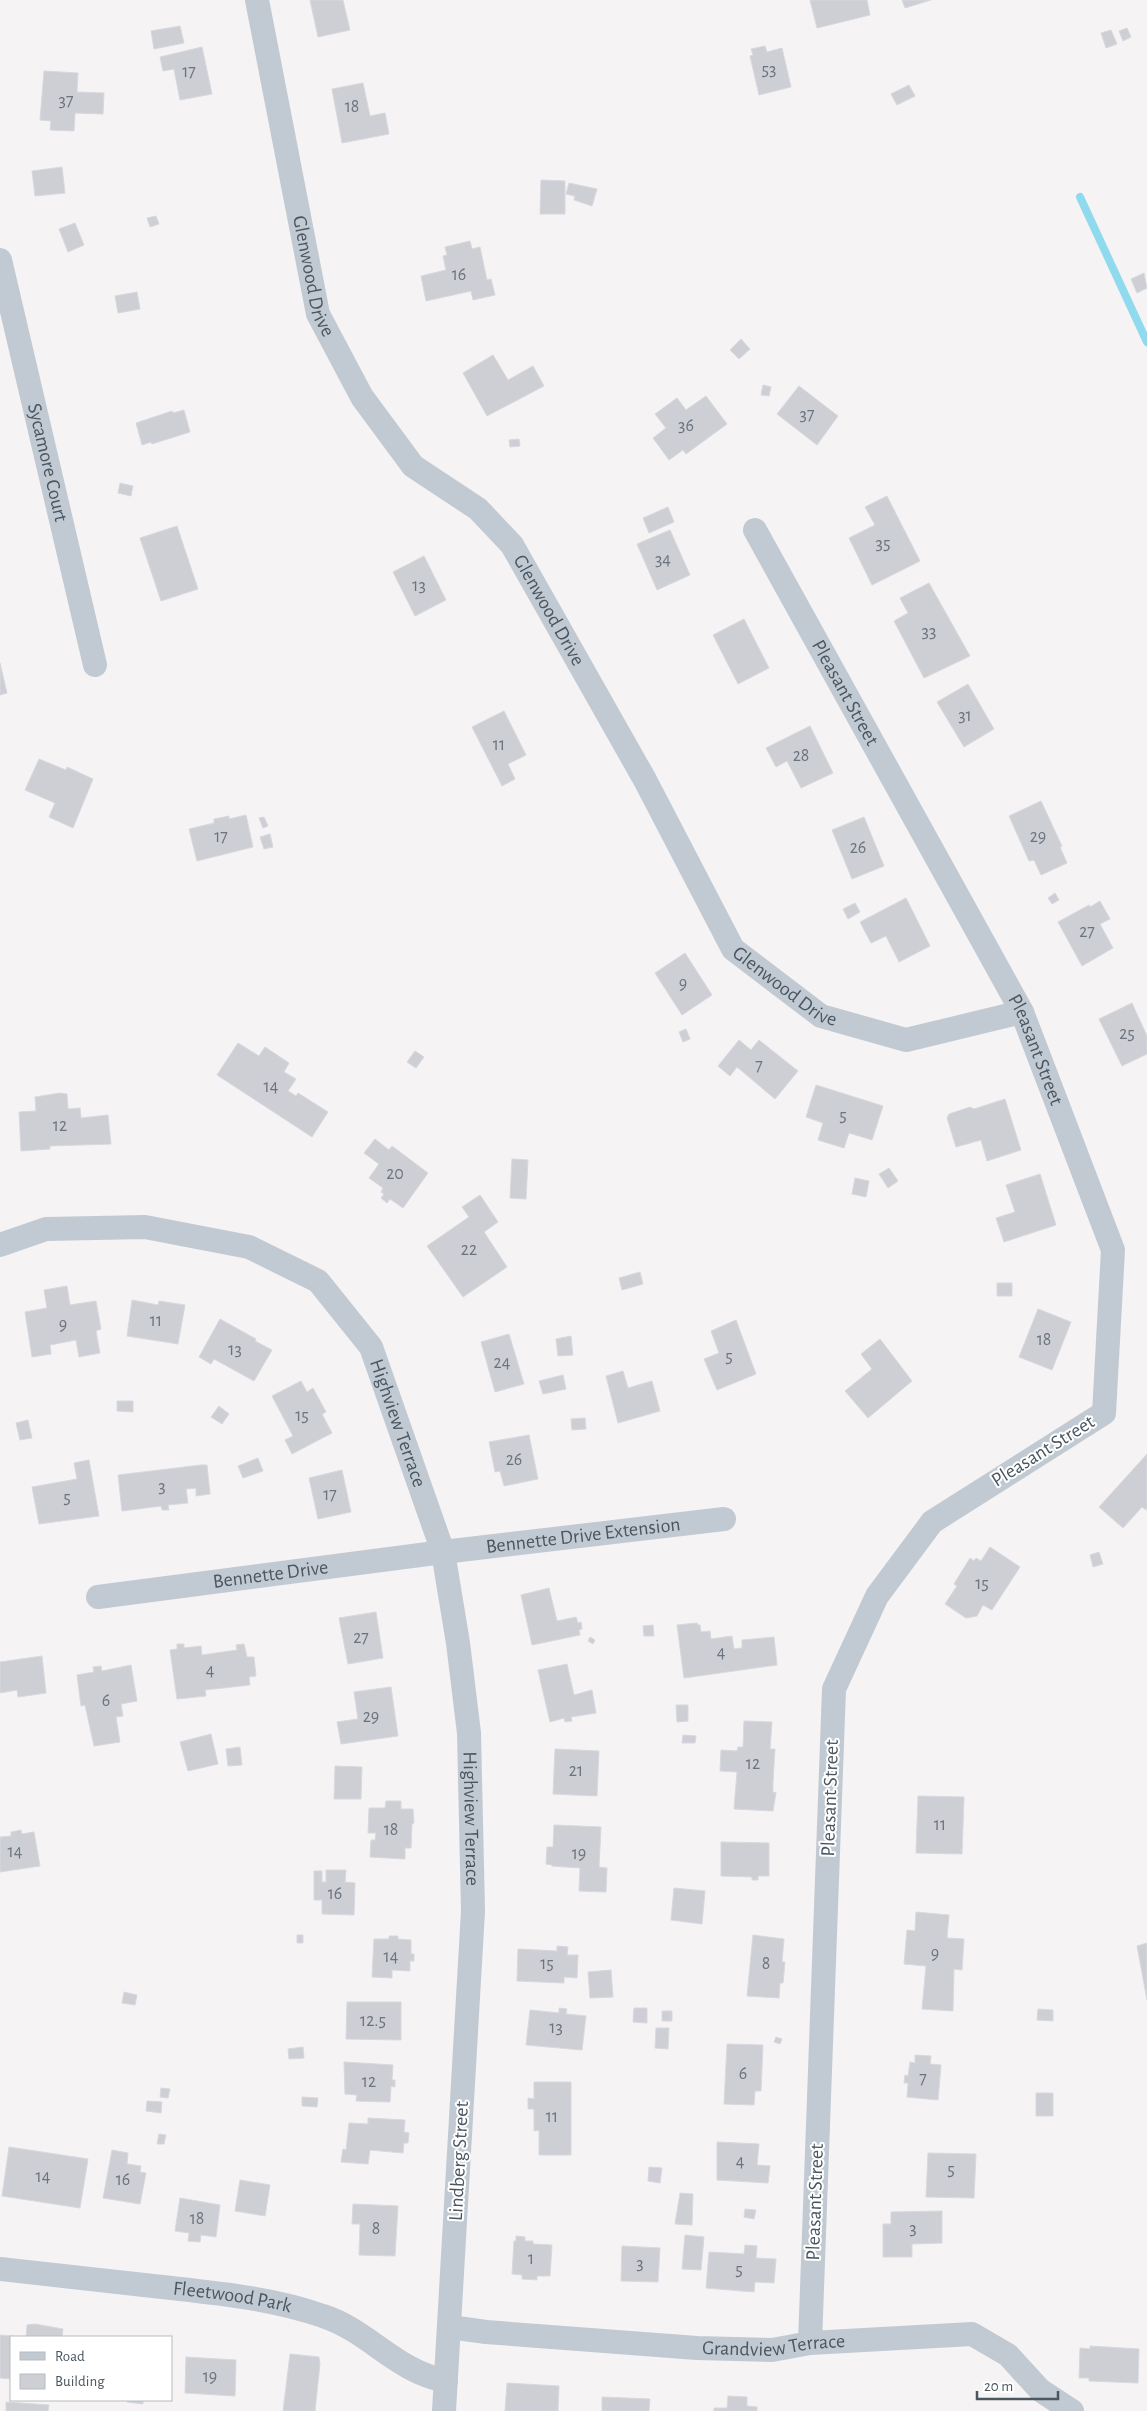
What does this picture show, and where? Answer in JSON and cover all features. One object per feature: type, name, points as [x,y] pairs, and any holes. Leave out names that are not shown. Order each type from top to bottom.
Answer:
[{"type":"street","name":"Glenwood Drive","points":[[257,0],[318,314],[362,397],[413,466],[478,509],[512,545],[645,780],[733,949],[821,1016],[906,1040],[1022,1012]]},
{"type":"street","name":"Sycamore Court","points":[[0,260],[96,665]]},
{"type":"street","name":"Pleasant Street","points":[[755,530],[1022,1012],[1114,1250],[1104,1413],[932,1522],[877,1596],[834,1689],[810,2343]]},
{"type":"street","name":"Highview Terrace","points":[[0,1245],[46,1230],[145,1227],[249,1247],[318,1281],[371,1347],[443,1552],[458,1643],[469,1733],[473,1911]]},
{"type":"street","name":"Bennette Drive Extension","points":[[443,1552],[724,1520]]},
{"type":"street","name":"Bennette Drive","points":[[98,1597],[443,1552]]},
{"type":"street","name":"Lindberg Street","points":[[444,2411],[473,1911]]},
{"type":"street","name":"Fleetwood Park","points":[[0,2269],[227,2294],[284,2305],[325,2316],[369,2340],[404,2366],[428,2378],[446,2381]]},
{"type":"street","name":"Grandview Terrace","points":[[450,2327],[486,2332],[697,2348],[772,2350],[810,2343],[972,2334],[1008,2355],[1040,2390],[1060,2406],[1072,2411]]},
{"type":"building","points":[[310,0],[343,0],[350,30],[318,37]]},
{"type":"building","points":[[810,0],[867,0],[870,15],[817,28]]},
{"type":"building","points":[[902,0],[931,0],[905,8]]},
{"type":"building","points":[[180,26],[184,43],[154,49],[151,31]]},
{"type":"building","points":[[1127,28],[1131,37],[1123,41],[1119,31]]},
{"type":"building","points":[[1111,30],[1117,44],[1106,48],[1101,33]]},
{"type":"building","points":[[765,46],[767,52],[782,48],[791,87],[759,95],[750,56],[753,55],[751,49]]},
{"type":"building","points":[[202,47],[212,94],[180,100],[174,69],[163,71],[160,57]]},
{"type":"building","points":[[44,71],[78,73],[77,92],[104,93],[103,114],[75,113],[74,131],[50,130],[51,121],[40,120]]},
{"type":"building","points":[[363,83],[370,116],[385,113],[389,134],[342,143],[332,89]]},
{"type":"building","points":[[909,85],[915,96],[897,105],[891,94]]},
{"type":"building","points":[[62,167],[65,193],[35,196],[32,171]]},
{"type":"building","points":[[541,180],[565,181],[565,214],[540,214]]},
{"type":"building","points":[[569,183],[597,189],[592,206],[574,200],[575,196],[566,194]]},
{"type":"building","points":[[156,216],[159,224],[150,227],[147,218]]},
{"type":"building","points":[[75,223],[84,245],[68,252],[59,229]]},
{"type":"building","points":[[470,241],[472,249],[480,247],[487,280],[491,279],[495,295],[473,300],[471,291],[426,301],[421,276],[446,270],[443,256],[447,255],[445,247]]},
{"type":"building","points":[[1144,273],[1147,288],[1137,293],[1131,279]]},
{"type":"building","points":[[137,292],[140,309],[118,313],[115,296]]},
{"type":"building","points":[[741,339],[750,349],[739,359],[730,350]]},
{"type":"building","points":[[493,355],[508,380],[533,366],[544,386],[487,416],[463,373]]},
{"type":"building","points":[[763,385],[771,387],[769,396],[761,395]]},
{"type":"building","points":[[799,386],[838,416],[817,445],[777,414]]},
{"type":"building","points":[[706,396],[727,424],[686,454],[683,450],[669,460],[653,438],[666,428],[655,414],[677,398],[686,410]]},
{"type":"building","points":[[184,410],[190,432],[152,444],[151,442],[142,445],[136,423],[172,411],[173,413]]},
{"type":"building","points":[[519,439],[520,446],[510,447],[509,440]]},
{"type":"building","points":[[120,483],[133,486],[131,496],[118,493]]},
{"type":"building","points":[[887,496],[920,561],[872,585],[849,538],[875,525],[865,507]]},
{"type":"building","points":[[668,507],[674,522],[649,533],[643,518]]},
{"type":"building","points":[[177,526],[198,589],[161,601],[140,538]]},
{"type":"building","points":[[670,530],[690,575],[657,590],[637,544]]},
{"type":"building","points":[[424,556],[446,600],[415,616],[393,572]]},
{"type":"building","points":[[929,583],[970,656],[924,678],[894,621],[908,613],[900,598]]},
{"type":"building","points":[[744,619],[769,668],[738,684],[713,635]]},
{"type":"building","points":[[0,663],[7,693],[0,695]]},
{"type":"building","points":[[968,684],[994,729],[964,747],[937,702]]},
{"type":"building","points":[[504,711],[526,755],[508,764],[515,779],[502,786],[472,727]]},
{"type":"building","points":[[810,726],[833,773],[801,788],[787,761],[776,767],[766,748]]},
{"type":"building","points":[[39,759],[66,770],[67,767],[93,779],[73,828],[49,817],[55,803],[25,790]]},
{"type":"building","points":[[1041,801],[1062,846],[1060,847],[1067,863],[1041,875],[1034,860],[1029,861],[1009,816]]},
{"type":"building","points":[[246,815],[253,847],[197,861],[189,829],[214,823],[214,819],[229,816],[229,819]]},
{"type":"building","points":[[264,817],[268,826],[263,828],[259,818]]},
{"type":"building","points":[[864,817],[884,866],[852,879],[832,830]]},
{"type":"building","points":[[270,834],[273,847],[264,849],[260,837]]},
{"type":"building","points":[[1055,893],[1059,900],[1052,904],[1048,898]]},
{"type":"building","points":[[906,898],[930,946],[899,962],[886,936],[871,943],[860,922]]},
{"type":"building","points":[[1100,901],[1110,919],[1100,924],[1113,948],[1082,966],[1058,922]]},
{"type":"building","points":[[855,903],[860,912],[848,919],[843,909]]},
{"type":"building","points":[[685,953],[712,995],[682,1015],[655,973]]},
{"type":"building","points":[[1132,1003],[1147,1036],[1147,1054],[1122,1066],[1099,1019]]},
{"type":"building","points":[[686,1029],[690,1039],[683,1042],[679,1032]]},
{"type":"building","points":[[739,1040],[751,1050],[759,1040],[798,1071],[775,1099],[737,1067],[730,1076],[718,1066]]},
{"type":"building","points":[[238,1043],[259,1056],[265,1047],[289,1063],[284,1072],[296,1079],[288,1091],[296,1096],[298,1093],[328,1112],[312,1137],[217,1075]]},
{"type":"building","points":[[415,1051],[424,1057],[416,1068],[407,1062]]},
{"type":"building","points":[[816,1085],[883,1106],[872,1140],[849,1133],[844,1148],[818,1140],[823,1123],[806,1117]]},
{"type":"building","points":[[60,1093],[67,1094],[68,1109],[80,1108],[81,1118],[108,1115],[111,1144],[50,1146],[50,1149],[21,1151],[19,1112],[36,1111],[35,1097]]},
{"type":"building","points":[[1005,1099],[1021,1150],[987,1161],[981,1140],[956,1147],[947,1118],[949,1114],[970,1107],[974,1109]]},
{"type":"building","points":[[375,1139],[389,1150],[392,1146],[428,1173],[403,1208],[390,1199],[387,1203],[381,1198],[384,1194],[381,1192],[383,1188],[369,1178],[379,1164],[364,1153]]},
{"type":"building","points":[[512,1159],[528,1160],[526,1199],[510,1198]]},
{"type":"building","points":[[889,1168],[898,1181],[888,1188],[879,1174]]},
{"type":"building","points":[[1040,1174],[1056,1225],[1004,1242],[996,1218],[1015,1212],[1006,1185]]},
{"type":"building","points":[[855,1178],[869,1181],[866,1197],[852,1194]]},
{"type":"building","points":[[480,1195],[498,1222],[484,1232],[507,1267],[463,1297],[427,1246],[469,1217],[462,1207]]},
{"type":"building","points":[[640,1272],[643,1284],[622,1290],[619,1278]]},
{"type":"building","points":[[997,1283],[1012,1283],[1012,1296],[997,1296]]},
{"type":"building","points":[[67,1286],[70,1305],[96,1301],[101,1329],[96,1331],[100,1353],[79,1357],[76,1340],[50,1345],[51,1354],[32,1357],[25,1312],[47,1308],[44,1290]]},
{"type":"building","points":[[132,1300],[158,1305],[159,1301],[185,1305],[178,1344],[127,1336]]},
{"type":"building","points":[[1038,1309],[1071,1322],[1052,1370],[1019,1357]]},
{"type":"building","points":[[220,1319],[272,1350],[254,1381],[214,1359],[211,1364],[199,1357]]},
{"type":"building","points":[[736,1320],[756,1374],[717,1390],[704,1359],[719,1353],[711,1331]]},
{"type":"building","points":[[509,1334],[524,1384],[495,1392],[481,1342]]},
{"type":"building","points":[[571,1336],[573,1355],[558,1356],[556,1339]]},
{"type":"building","points":[[880,1339],[912,1381],[868,1418],[845,1391],[872,1369],[861,1354]]},
{"type":"building","points":[[623,1371],[628,1388],[652,1381],[660,1411],[618,1423],[606,1376]]},
{"type":"building","points":[[563,1375],[566,1389],[543,1394],[539,1381]]},
{"type":"building","points":[[301,1381],[307,1392],[313,1388],[326,1412],[322,1414],[332,1433],[292,1454],[285,1440],[293,1436],[272,1396]]},
{"type":"building","points":[[117,1401],[133,1401],[133,1412],[117,1411]]},
{"type":"building","points":[[219,1406],[229,1414],[222,1424],[211,1417]]},
{"type":"building","points":[[585,1418],[586,1429],[572,1430],[571,1419]]},
{"type":"building","points":[[28,1420],[32,1438],[20,1440],[16,1423]]},
{"type":"building","points":[[529,1435],[538,1479],[504,1486],[500,1471],[495,1472],[489,1442]]},
{"type":"building","points":[[1147,1454],[1147,1508],[1146,1510],[1142,1507],[1123,1528],[1099,1507]]},
{"type":"building","points":[[258,1458],[263,1471],[243,1478],[238,1466]]},
{"type":"building","points":[[89,1460],[99,1516],[39,1524],[32,1487],[77,1479],[74,1463]]},
{"type":"building","points":[[207,1465],[210,1494],[196,1496],[196,1488],[186,1489],[188,1503],[168,1505],[169,1510],[162,1510],[161,1506],[122,1511],[118,1475]]},
{"type":"building","points":[[342,1470],[351,1512],[318,1519],[309,1478]]},
{"type":"building","points":[[990,1547],[1020,1567],[992,1610],[983,1605],[977,1616],[966,1618],[945,1604],[957,1586],[954,1584],[970,1558],[974,1561],[976,1558],[981,1561]]},
{"type":"building","points":[[1099,1552],[1103,1564],[1093,1567],[1090,1555]]},
{"type":"building","points":[[549,1588],[557,1621],[576,1617],[578,1623],[581,1622],[582,1629],[579,1630],[580,1635],[532,1645],[521,1595]]},
{"type":"building","points":[[376,1612],[383,1658],[348,1664],[339,1618]]},
{"type":"building","points":[[697,1623],[700,1625],[701,1632],[710,1631],[711,1639],[732,1636],[734,1649],[742,1648],[742,1640],[774,1637],[777,1665],[684,1678],[677,1625]]},
{"type":"building","points":[[653,1625],[654,1636],[644,1636],[643,1626]]},
{"type":"building","points":[[590,1637],[595,1640],[593,1644],[588,1641]]},
{"type":"building","points":[[177,1644],[184,1644],[184,1648],[201,1646],[202,1655],[237,1650],[236,1645],[244,1644],[247,1657],[254,1657],[256,1676],[249,1677],[250,1685],[205,1690],[206,1696],[177,1699],[170,1650],[177,1649]]},
{"type":"building","points":[[42,1656],[46,1693],[18,1697],[17,1690],[0,1693],[0,1662]]},
{"type":"building","points":[[567,1664],[574,1695],[592,1690],[596,1713],[571,1717],[572,1721],[565,1722],[564,1718],[550,1722],[538,1670]]},
{"type":"building","points":[[131,1665],[137,1701],[121,1704],[123,1716],[116,1717],[120,1742],[94,1746],[85,1705],[81,1706],[77,1675],[94,1672],[93,1667],[101,1666],[102,1671]]},
{"type":"building","points":[[391,1687],[398,1736],[341,1744],[337,1722],[358,1719],[354,1692]]},
{"type":"building","points":[[676,1705],[688,1705],[688,1721],[677,1722]]},
{"type":"building","points":[[744,1721],[772,1722],[770,1749],[775,1749],[773,1793],[776,1792],[773,1811],[734,1809],[737,1772],[720,1771],[721,1750],[737,1751],[738,1747],[743,1747]]},
{"type":"building","points":[[211,1734],[218,1764],[188,1771],[180,1742]]},
{"type":"building","points":[[683,1735],[696,1736],[695,1743],[682,1743]]},
{"type":"building","points":[[240,1747],[242,1765],[228,1766],[226,1749]]},
{"type":"building","points":[[555,1749],[599,1751],[597,1796],[553,1794]]},
{"type":"building","points":[[335,1766],[362,1767],[361,1799],[334,1799]]},
{"type":"building","points":[[918,1796],[964,1797],[962,1854],[916,1853]]},
{"type":"building","points":[[386,1801],[401,1801],[401,1809],[413,1809],[414,1823],[412,1824],[411,1848],[405,1848],[405,1859],[370,1857],[371,1840],[375,1840],[376,1833],[368,1833],[369,1808],[385,1808]]},
{"type":"building","points":[[554,1825],[601,1827],[599,1867],[607,1868],[606,1892],[579,1891],[580,1868],[546,1864],[547,1847],[553,1847]]},
{"type":"building","points":[[21,1830],[22,1834],[34,1832],[40,1866],[0,1872],[0,1837],[11,1836],[11,1832]]},
{"type":"building","points":[[721,1842],[769,1843],[769,1876],[758,1876],[758,1880],[752,1880],[752,1877],[721,1876]]},
{"type":"building","points":[[326,1870],[346,1870],[345,1882],[355,1883],[354,1915],[322,1914],[322,1900],[314,1900],[314,1871],[322,1871],[322,1882],[326,1882]]},
{"type":"building","points":[[674,1888],[705,1891],[702,1924],[671,1920]]},
{"type":"building","points":[[916,1912],[949,1915],[947,1938],[964,1939],[962,1970],[954,1969],[953,2011],[922,2009],[926,1966],[904,1964],[907,1930],[915,1931]]},
{"type":"building","points":[[297,1935],[303,1935],[303,1943],[297,1943]]},
{"type":"building","points":[[753,1935],[784,1939],[782,1962],[785,1962],[779,1998],[747,1996]]},
{"type":"building","points":[[389,1936],[398,1936],[398,1939],[411,1940],[411,1954],[414,1954],[414,1961],[410,1961],[410,1971],[392,1970],[392,1978],[372,1977],[374,1939],[389,1939]]},
{"type":"building","points":[[1147,1943],[1147,2000],[1137,1946]]},
{"type":"building","points":[[557,1946],[568,1947],[567,1955],[578,1955],[577,1978],[564,1977],[564,1983],[517,1981],[518,1949],[557,1951]]},
{"type":"building","points":[[611,1970],[613,1997],[590,1998],[588,1972]]},
{"type":"building","points":[[124,1992],[137,1995],[135,2005],[122,2003]]},
{"type":"building","points":[[347,2002],[401,2002],[401,2040],[346,2039]]},
{"type":"building","points":[[559,2008],[567,2009],[566,2014],[586,2016],[582,2050],[526,2045],[530,2010],[559,2013]]},
{"type":"building","points":[[634,2008],[647,2008],[647,2023],[633,2022]]},
{"type":"building","points":[[1038,2009],[1053,2010],[1053,2021],[1037,2020]]},
{"type":"building","points":[[662,2011],[672,2011],[672,2021],[662,2021]]},
{"type":"building","points":[[656,2028],[669,2028],[668,2049],[655,2048]]},
{"type":"building","points":[[776,2037],[782,2039],[780,2044],[774,2042]]},
{"type":"building","points":[[727,2044],[763,2045],[761,2091],[755,2091],[754,2105],[724,2104]]},
{"type":"building","points":[[303,2047],[304,2058],[289,2059],[288,2049]]},
{"type":"building","points":[[915,2055],[931,2056],[930,2064],[941,2065],[938,2100],[907,2097],[908,2083],[904,2083],[905,2075],[908,2076],[910,2062],[915,2063]]},
{"type":"building","points":[[344,2062],[393,2065],[392,2080],[395,2080],[395,2087],[391,2086],[390,2102],[356,2101],[357,2095],[345,2094]]},
{"type":"building","points":[[534,2082],[571,2082],[571,2155],[539,2155],[539,2130],[534,2131],[534,2109],[528,2109],[528,2098],[534,2099]]},
{"type":"building","points":[[161,2088],[170,2089],[168,2098],[160,2097]]},
{"type":"building","points":[[1036,2093],[1053,2093],[1053,2116],[1036,2116]]},
{"type":"building","points":[[302,2097],[318,2098],[317,2107],[302,2106]]},
{"type":"building","points":[[147,2101],[162,2102],[161,2113],[146,2111]]},
{"type":"building","points":[[368,2118],[405,2120],[404,2132],[409,2133],[408,2143],[404,2143],[403,2153],[370,2150],[368,2164],[341,2162],[343,2149],[346,2150],[349,2123],[368,2124]]},
{"type":"building","points":[[159,2134],[166,2135],[164,2144],[157,2144]]},
{"type":"building","points":[[717,2142],[759,2144],[757,2165],[770,2166],[768,2183],[717,2180]]},
{"type":"building","points":[[9,2147],[88,2159],[80,2208],[2,2196]]},
{"type":"building","points":[[112,2150],[128,2153],[127,2164],[141,2166],[140,2172],[146,2173],[140,2204],[103,2198]]},
{"type":"building","points":[[928,2153],[976,2154],[974,2198],[926,2197]]},
{"type":"building","points":[[649,2167],[662,2168],[660,2183],[648,2181]]},
{"type":"building","points":[[240,2180],[270,2185],[265,2216],[235,2211]]},
{"type":"building","points":[[680,2193],[693,2194],[692,2225],[675,2224]]},
{"type":"building","points":[[180,2198],[220,2205],[216,2237],[201,2235],[200,2242],[188,2241],[189,2233],[175,2231]]},
{"type":"building","points":[[353,2204],[398,2206],[395,2256],[359,2255],[360,2224],[352,2224]]},
{"type":"building","points":[[745,2209],[756,2210],[754,2219],[744,2217]]},
{"type":"building","points":[[942,2211],[942,2243],[912,2244],[912,2257],[883,2257],[883,2224],[891,2224],[891,2212]]},
{"type":"building","points":[[685,2235],[704,2237],[701,2270],[682,2269]]},
{"type":"building","points":[[516,2236],[525,2237],[525,2241],[533,2241],[533,2244],[552,2245],[550,2276],[537,2276],[537,2280],[522,2279],[522,2275],[512,2274]]},
{"type":"building","points":[[745,2245],[757,2246],[756,2258],[776,2259],[774,2283],[755,2282],[754,2292],[706,2288],[709,2252],[744,2254]]},
{"type":"building","points":[[622,2246],[660,2248],[658,2282],[621,2281]]},
{"type":"building","points":[[35,2324],[63,2329],[62,2336],[26,2336],[27,2325]]},
{"type":"building","points":[[0,2335],[10,2336],[10,2379],[0,2378]]},
{"type":"building","points":[[1090,2346],[1139,2349],[1138,2383],[1089,2381],[1089,2378],[1079,2378],[1080,2348],[1090,2349]]},
{"type":"building","points":[[290,2354],[319,2357],[320,2364],[315,2411],[283,2411]]},
{"type":"building","points":[[186,2357],[236,2360],[235,2396],[185,2393]]},
{"type":"building","points":[[507,2383],[559,2386],[558,2411],[505,2411]]},
{"type":"building","points":[[728,2396],[747,2397],[747,2406],[757,2407],[757,2411],[714,2411],[714,2408],[727,2408]]},
{"type":"building","points":[[602,2397],[650,2399],[649,2411],[602,2411]]},
{"type":"building","points":[[143,2401],[143,2404],[127,2402]]},
{"type":"building","points":[[6,2402],[49,2405],[48,2411],[6,2411]]},
{"type":"waterway","points":[[1080,197],[1147,342]]}]
